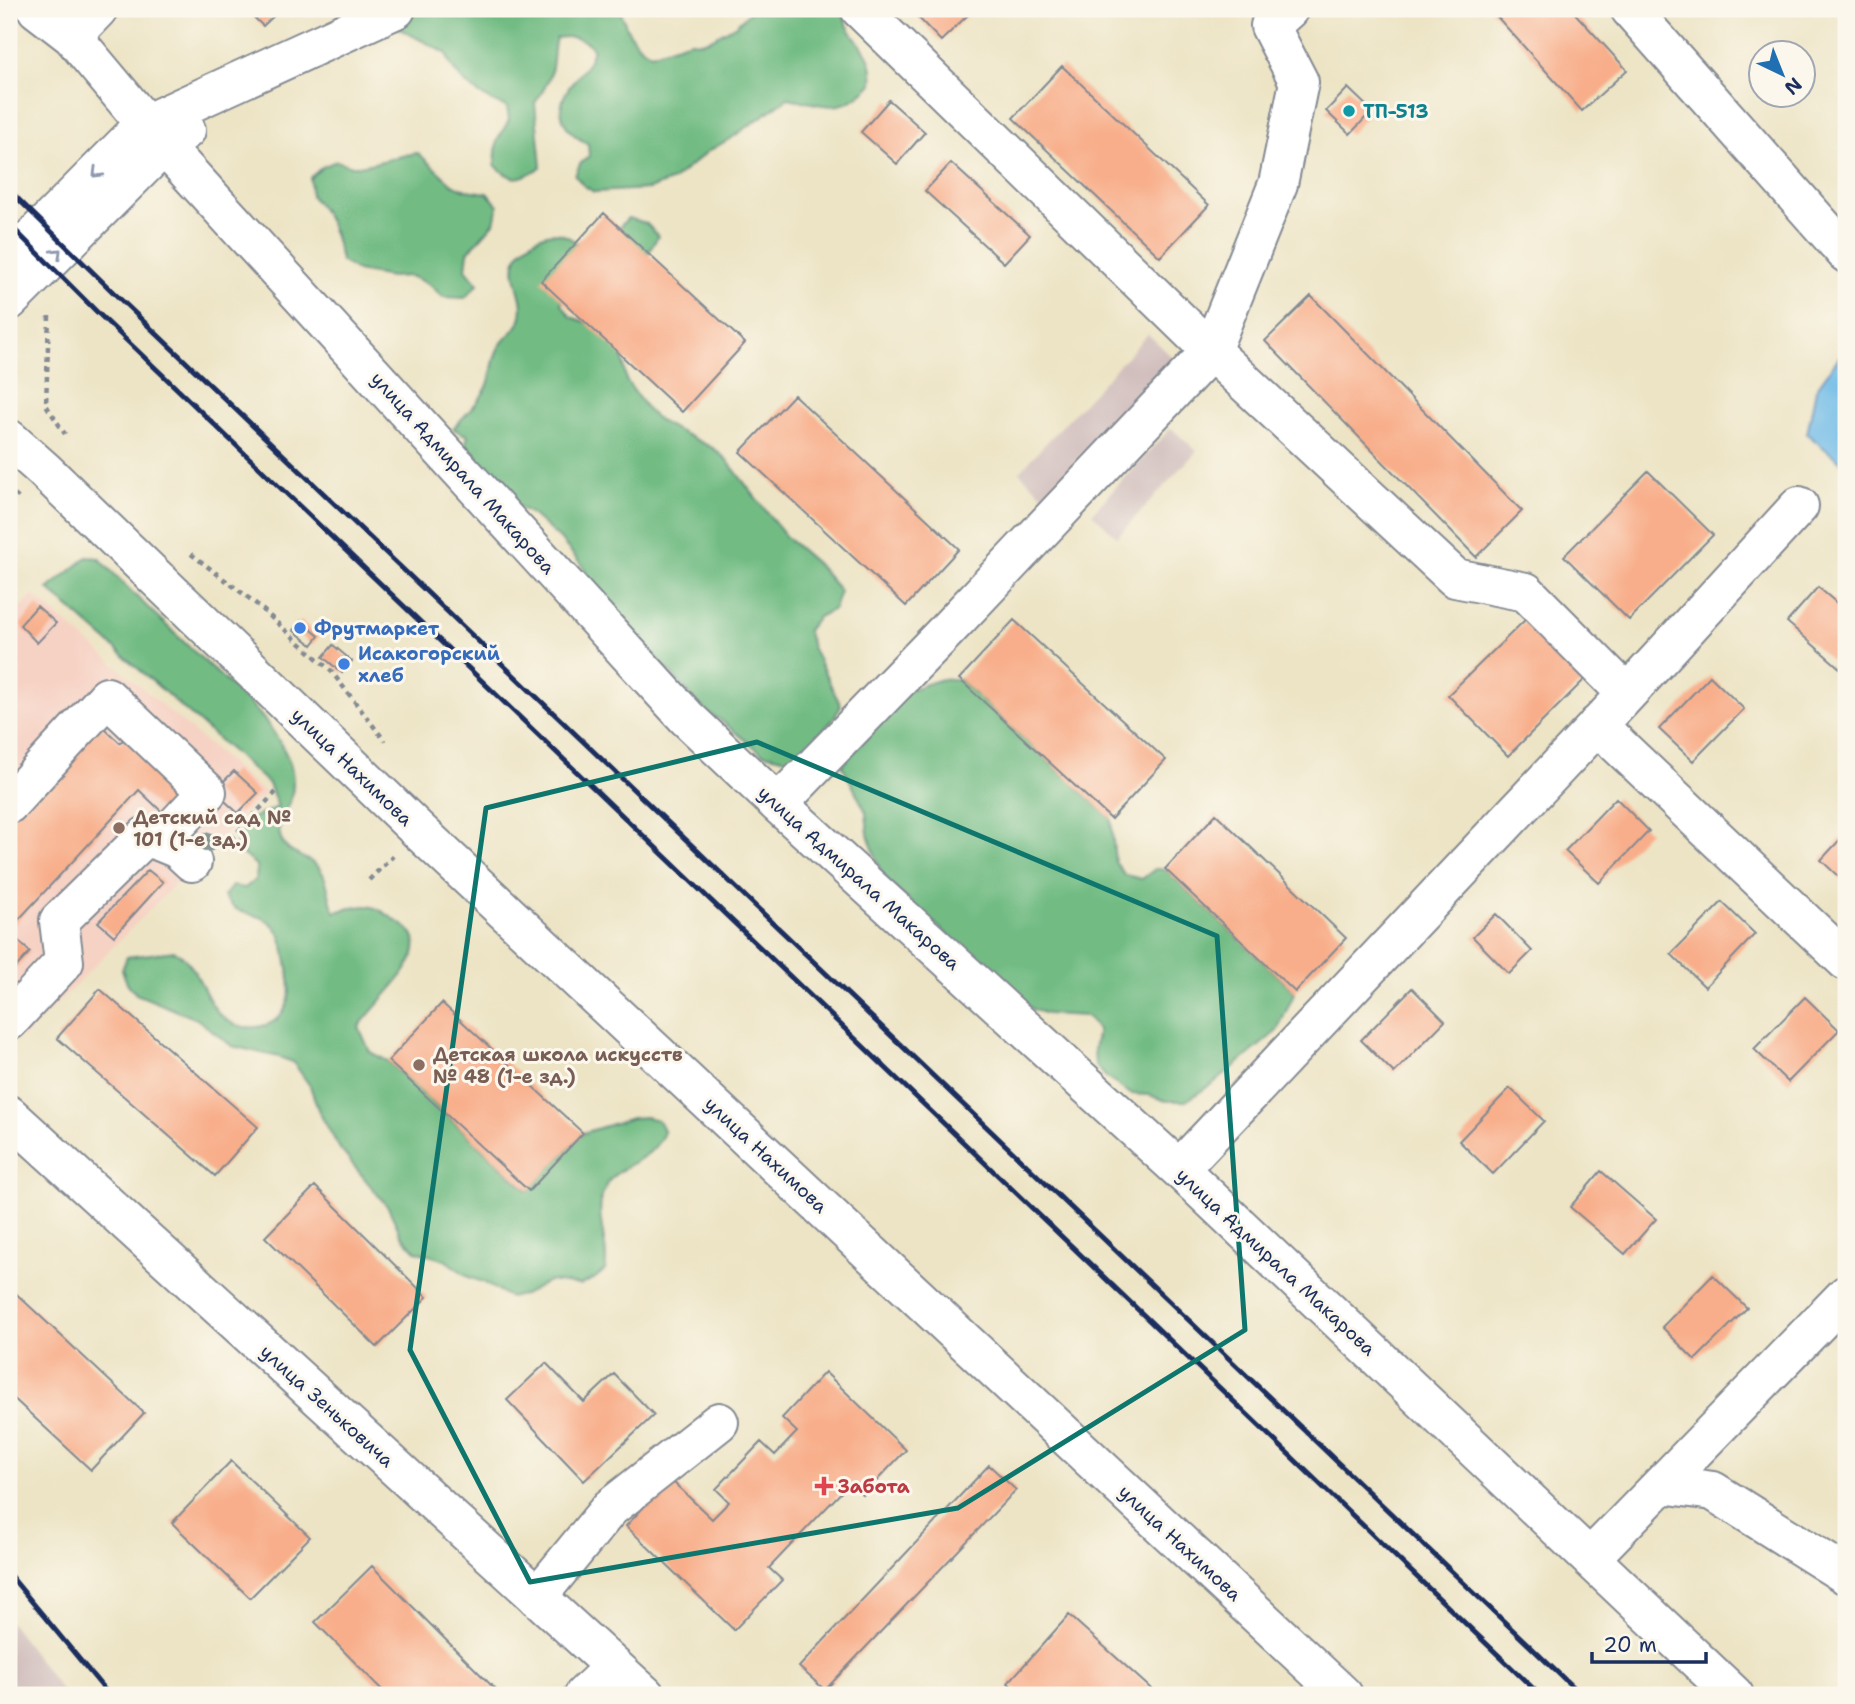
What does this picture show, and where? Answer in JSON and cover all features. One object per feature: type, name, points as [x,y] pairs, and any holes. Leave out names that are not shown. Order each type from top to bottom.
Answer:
[{"type":"street","name":"улица Адмирала Макарова","points":[[37,9],[72,36],[154,135],[687,718],[1179,1169],[1734,1695]]},
{"type":"street","points":[[72,36],[98,9]]},
{"type":"street","points":[[9,261],[154,135],[285,59],[396,9]]},
{"type":"street","points":[[860,9],[1210,351],[1455,578],[1526,592],[1627,694]]},
{"type":"street","points":[[1630,9],[1846,253]]},
{"type":"street","points":[[778,804],[947,630],[1210,351],[1278,184],[1299,82],[1271,14]]},
{"type":"street","points":[[9,301],[154,135]]},
{"type":"street","name":"улица Нахимова","points":[[9,439],[419,831],[1343,1695]]},
{"type":"street","points":[[1179,1169],[1627,694],[1798,506]]},
{"type":"street","points":[[9,804],[107,697],[207,792],[160,841]]},
{"type":"street","points":[[1597,725],[1846,961]]},
{"type":"street","points":[[14,1004],[64,962],[59,921],[146,836],[178,849],[206,856]]},
{"type":"street","name":"улица Зеньковича","points":[[9,1115],[645,1695]]},
{"type":"street","points":[[1590,1558],[1846,1295]]},
{"type":"street","points":[[537,1597],[610,1508],[719,1422]]},
{"type":"street","points":[[1662,1484],[1713,1491],[1846,1575]]},
{"type":"street","points":[[584,1695],[614,1667]]},
{"type":"path","points":[[50,303],[46,405],[71,443]]},
{"type":"path","points":[[183,548],[254,602],[331,671],[390,747]]},
{"type":"path","points":[[206,856],[277,791]]},
{"type":"path","points":[[369,880],[419,831]]},
{"type":"highlighted area","points":[[757,742],[1217,936],[1245,1330],[958,1508],[530,1582],[410,1350],[486,808]]},
{"type":"shaded area","points":[[1148,334],[1173,358],[1043,495],[1019,472]]},
{"type":"shaded area","points":[[1171,428],[1197,451],[1117,537],[1092,513]]},
{"type":"shaded area","name":"Детский сад № 101 (1-е зд.)","points":[[33,595],[265,793],[23,1038],[9,1025],[9,620]]},
{"type":"shaded area","points":[[9,1621],[65,1695],[9,1695]]},
{"type":"green space","points":[[372,9],[620,9],[631,35],[651,54],[690,41],[702,42],[713,38],[736,25],[753,9],[843,9],[849,29],[870,60],[872,84],[851,101],[833,106],[788,98],[707,152],[673,180],[649,189],[594,192],[583,185],[575,175],[580,164],[589,156],[588,144],[565,124],[561,108],[567,91],[590,58],[593,48],[589,44],[576,38],[556,38],[550,77],[535,103],[541,167],[517,178],[507,175],[495,165],[497,141],[509,120],[507,107],[470,87],[455,71],[446,53],[384,21]]},
{"type":"green space","points":[[418,153],[452,184],[466,190],[487,193],[498,205],[494,223],[468,252],[466,269],[478,284],[465,298],[443,297],[429,284],[410,276],[391,277],[357,271],[341,261],[331,226],[311,196],[310,178],[322,167],[336,161],[359,166]]},
{"type":"green space","points":[[628,218],[646,223],[658,236],[649,252],[637,263],[568,289],[561,303],[571,317],[591,324],[621,344],[626,380],[649,412],[664,424],[713,448],[726,459],[786,537],[816,563],[840,591],[834,609],[818,617],[807,630],[812,647],[841,706],[832,721],[794,761],[762,753],[706,712],[599,595],[582,565],[560,539],[533,515],[505,499],[463,452],[468,436],[453,429],[484,393],[499,347],[519,322],[521,299],[514,268],[524,247],[545,234],[557,233],[582,247],[615,232]]},
{"type":"green space","points":[[87,557],[99,558],[247,701],[276,735],[288,757],[293,780],[292,795],[280,825],[280,835],[286,847],[319,868],[325,878],[335,912],[360,906],[379,909],[413,935],[415,948],[405,972],[359,1027],[370,1052],[388,1061],[528,1191],[583,1133],[632,1118],[658,1120],[664,1132],[658,1143],[650,1152],[615,1175],[603,1193],[600,1212],[606,1251],[605,1270],[594,1279],[580,1285],[549,1281],[524,1295],[509,1297],[469,1277],[445,1260],[416,1251],[401,1235],[388,1207],[340,1149],[319,1112],[310,1086],[293,1062],[232,1046],[197,1019],[136,994],[127,983],[122,970],[127,957],[175,951],[192,967],[214,1007],[230,1022],[243,1027],[257,1027],[270,1024],[280,1016],[289,995],[287,962],[281,939],[267,920],[241,912],[224,896],[232,886],[245,888],[256,879],[257,866],[234,847],[242,834],[245,821],[278,807],[269,784],[48,589]]},
{"type":"green space","points":[[942,679],[959,679],[1111,819],[1115,862],[1125,875],[1142,879],[1155,869],[1165,869],[1295,992],[1277,1031],[1218,1080],[1186,1101],[1166,1101],[1149,1095],[1131,1094],[1108,1079],[1095,1065],[1094,1049],[1098,1030],[1087,1016],[1047,1014],[1032,1009],[892,886],[880,870],[868,834],[866,812],[842,765],[908,690]]},
{"type":"water","points":[[1846,347],[1846,466],[1807,434],[1816,389]]},
{"type":"building","points":[[245,9],[281,9],[263,26]]},
{"type":"building","points":[[910,9],[974,9],[941,41]]},
{"type":"building","points":[[1490,9],[1571,9],[1627,70],[1582,111]]},
{"type":"building","points":[[1062,66],[1209,205],[1160,257],[1013,118]]},
{"type":"building","name":"ТП-513","points":[[1348,88],[1372,111],[1350,134],[1326,111]]},
{"type":"building","points":[[889,100],[925,132],[897,164],[861,132]]},
{"type":"building","points":[[951,163],[1030,235],[1004,263],[925,191]]},
{"type":"building","points":[[604,213],[745,343],[682,412],[541,281]]},
{"type":"building","points":[[1311,296],[1522,511],[1476,557],[1265,341]]},
{"type":"building","points":[[794,395],[959,549],[906,606],[740,452]]},
{"type":"building","points":[[1648,471],[1713,535],[1629,620],[1564,556]]},
{"type":"building","points":[[1818,587],[1846,611],[1846,665],[1842,670],[1787,622]]},
{"type":"building","points":[[37,606],[56,623],[37,643],[20,625]]},
{"type":"building","points":[[1528,617],[1587,677],[1508,756],[1448,695]]},
{"type":"building","points":[[1014,620],[1166,760],[1111,819],[959,679]]},
{"type":"building","points":[[301,621],[319,636],[312,645],[293,630]]},
{"type":"building","points":[[333,645],[352,661],[342,673],[323,657]]},
{"type":"building","points":[[1710,676],[1744,709],[1693,761],[1659,729]]},
{"type":"building","points":[[95,720],[120,743],[129,733],[187,787],[163,813],[139,790],[9,930],[9,813]]},
{"type":"building","points":[[234,771],[258,793],[238,813],[214,791]]},
{"type":"building","points":[[1616,798],[1649,831],[1599,883],[1565,851]]},
{"type":"building","points":[[1216,814],[1346,938],[1295,992],[1165,869]]},
{"type":"building","points":[[1846,833],[1846,884],[1821,860]]},
{"type":"building","points":[[148,870],[163,882],[114,936],[98,922]]},
{"type":"building","points":[[1722,902],[1755,934],[1705,987],[1671,954]]},
{"type":"building","points":[[1496,914],[1532,951],[1509,974],[1473,937]]},
{"type":"building","points":[[9,932],[30,952],[9,975]]},
{"type":"building","points":[[1412,988],[1445,1021],[1394,1073],[1361,1040]]},
{"type":"building","points":[[100,989],[258,1127],[215,1176],[57,1038]]},
{"type":"building","points":[[1805,997],[1839,1030],[1788,1082],[1754,1049]]},
{"type":"building","points":[[442,1003],[583,1133],[529,1191],[388,1061]]},
{"type":"building","points":[[1510,1088],[1544,1121],[1493,1174],[1459,1141]]},
{"type":"building","points":[[1601,1171],[1656,1219],[1625,1254],[1570,1207]]},
{"type":"building","points":[[315,1186],[427,1297],[377,1347],[265,1237]]},
{"type":"building","points":[[1713,1275],[1747,1308],[1695,1360],[1662,1327]]},
{"type":"building","points":[[9,1287],[144,1413],[91,1470],[9,1394]]},
{"type":"building","points":[[546,1363],[584,1402],[614,1374],[654,1415],[584,1481],[507,1400]]},
{"type":"building","points":[[825,1372],[906,1450],[863,1495],[850,1483],[769,1568],[782,1580],[734,1630],[626,1526],[670,1479],[712,1519],[729,1502],[716,1489],[761,1442],[775,1455],[797,1432],[782,1418]]},
{"type":"building","points":[[231,1461],[310,1537],[250,1598],[172,1523]]},
{"type":"building","points":[[989,1465],[1016,1490],[825,1690],[799,1667]]},
{"type":"building","points":[[372,1566],[501,1695],[387,1695],[315,1622]]},
{"type":"building","points":[[1069,1615],[1158,1695],[1021,1695],[1008,1683]]},
{"type":"railway","points":[[9,190],[1581,1695]]},
{"type":"railway","points":[[9,224],[98,313],[1540,1695]]},
{"type":"railway","points":[[9,1574],[109,1695]]},
{"type":"place","name":"ТП-513","points":[[1349,111]]},
{"type":"place","name":"Фрутмаркет","points":[[300,628]]},
{"type":"place","name":"Исакогорский хлеб","points":[[344,664]]},
{"type":"place","name":"Детский сад № 101 (1-е зд.)","points":[[119,828]]},
{"type":"place","name":"Детская школа искусств № 48 (1-е зд.)","points":[[419,1065]]},
{"type":"place","name":"Забота","points":[[824,1486]]}]
